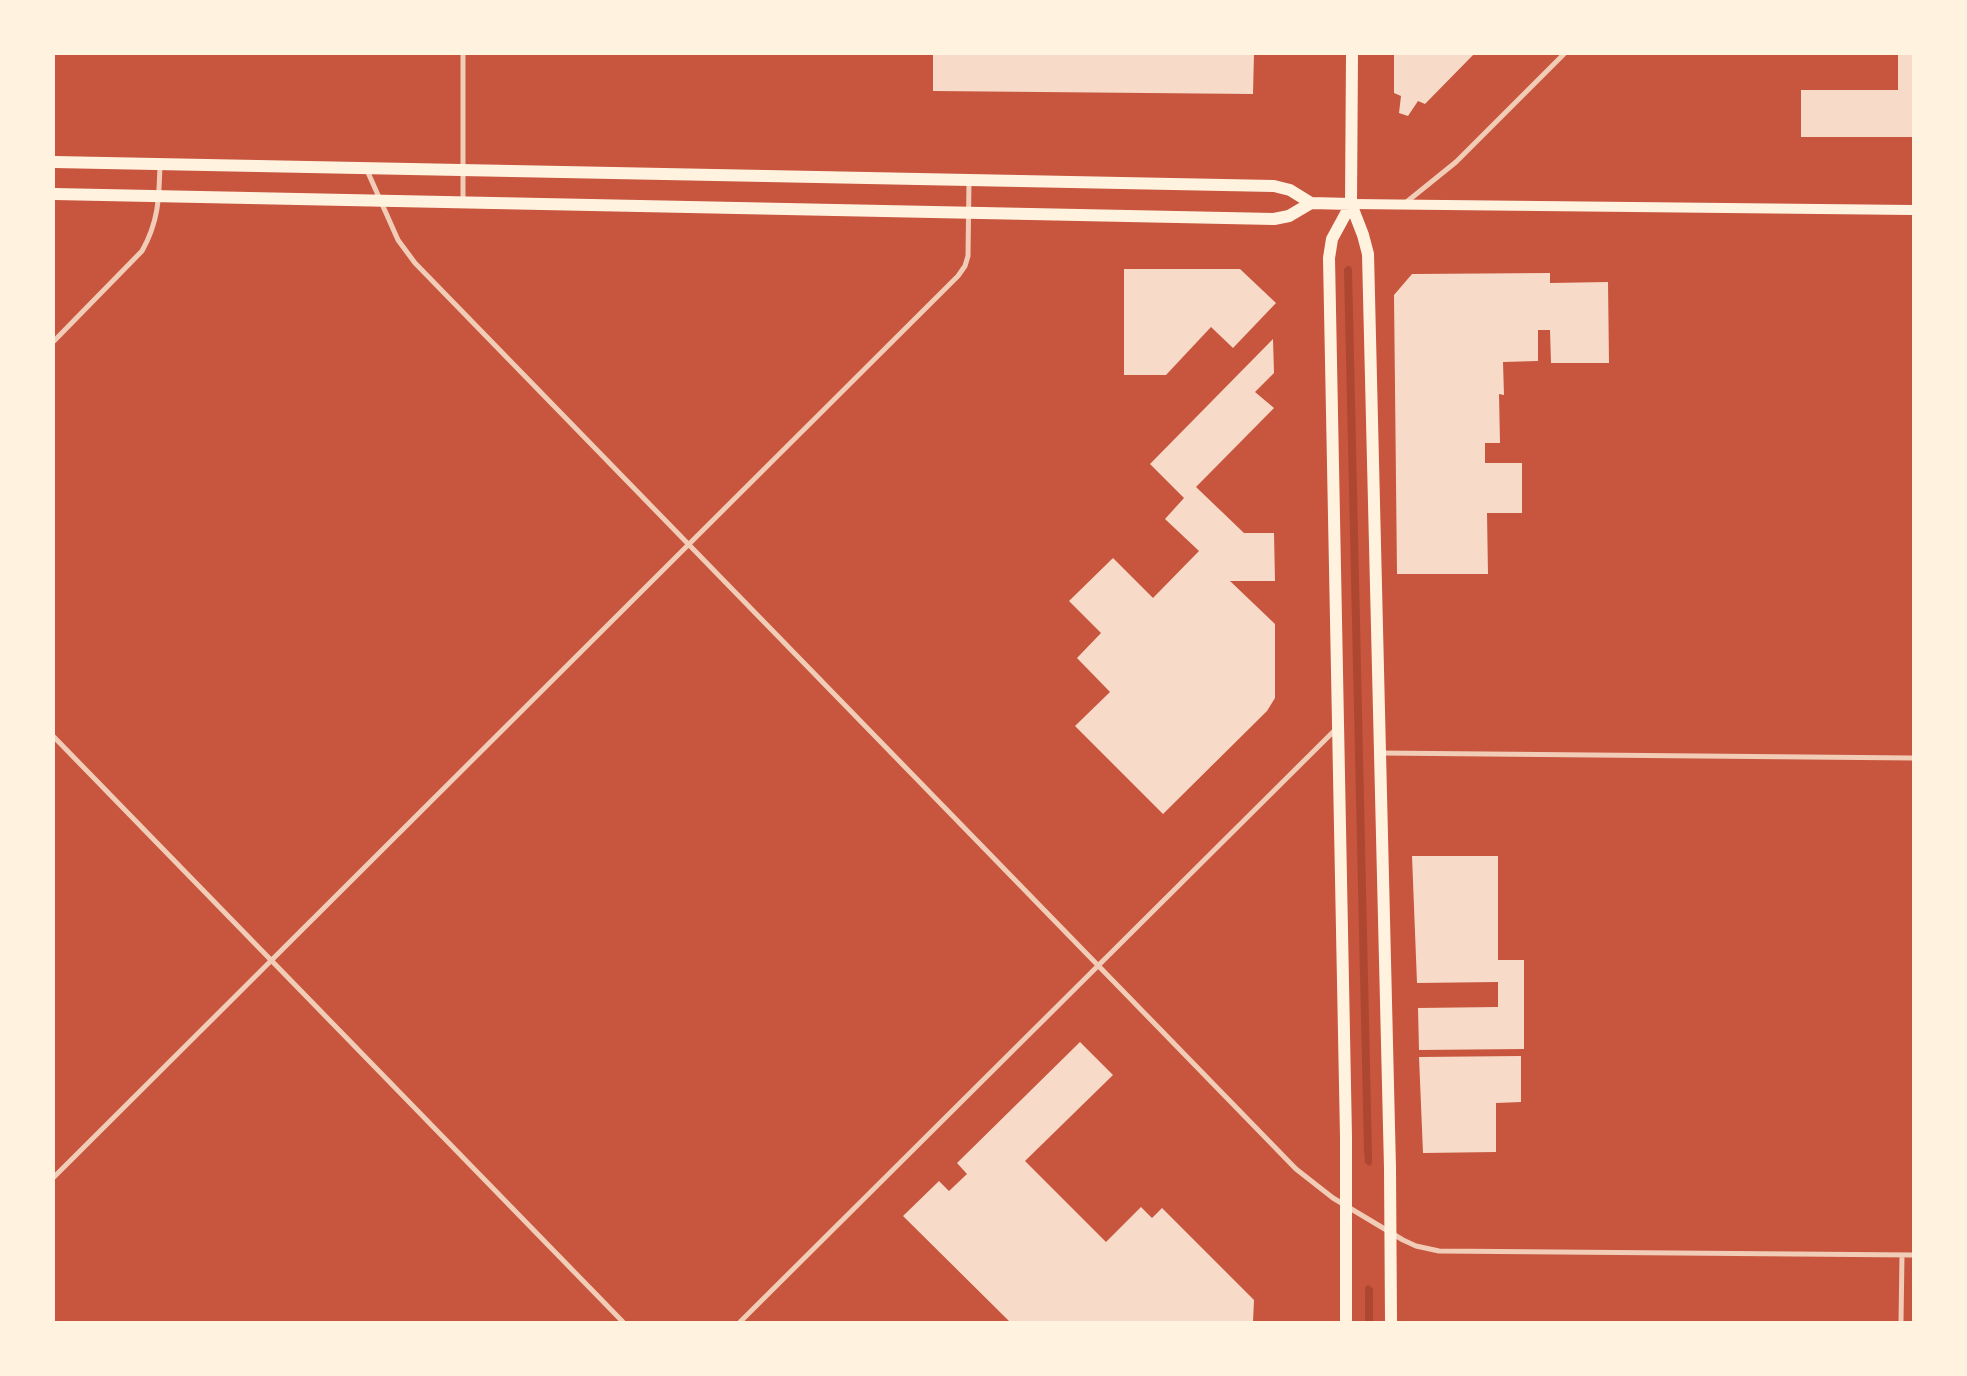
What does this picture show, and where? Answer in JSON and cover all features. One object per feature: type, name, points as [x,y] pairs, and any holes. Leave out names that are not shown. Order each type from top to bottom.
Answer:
[{"type":"main road","points":[[1352,54],[1351,204],[1368,254],[1391,1232],[1391,1322]]},
{"type":"main road","points":[[54,162],[1274,186],[1290,190],[1312,203],[1913,210]]},
{"type":"main road","points":[[54,194],[1274,219],[1289,216],[1312,203]]},
{"type":"main road","points":[[1346,1322],[1346,1206],[1329,258],[1332,239],[1351,204]]},
{"type":"street","points":[[463,54],[463,202]]},
{"type":"street","points":[[1403,205],[1456,162],[1564,54]]},
{"type":"street","points":[[54,341],[142,251],[154,228],[159,196],[160,164]]},
{"type":"street","points":[[366,168],[398,240],[415,263],[1296,1170],[1320,1190],[1416,1246],[1446,1252],[1913,1255]]},
{"type":"street","points":[[54,1177],[958,276],[965,266],[968,256],[969,180]]},
{"type":"street","points":[[740,1322],[1338,727]]},
{"type":"street","points":[[54,737],[622,1322]]},
{"type":"street","points":[[1380,753],[1913,758]]},
{"type":"street","points":[[1901,1322],[1902,1255]]},
{"type":"shaded area","points":[[1350,266],[1352,269],[1372,1155],[1370,1166],[1365,1163],[1364,1150],[1344,269]]},
{"type":"shaded area","points":[[1369,1285],[1373,1289],[1373,1322],[1365,1322],[1365,1289]]},
{"type":"building","points":[[933,54],[1254,54],[1253,94],[933,91]]},
{"type":"building","points":[[1394,54],[1474,54],[1425,104],[1418,101],[1408,116],[1399,113],[1401,96],[1394,93]]},
{"type":"building","points":[[1898,54],[1913,54],[1913,137],[1801,137],[1801,90],[1898,90]]},
{"type":"building","points":[[1124,269],[1240,269],[1276,303],[1233,348],[1211,327],[1166,375],[1124,375]]},
{"type":"building","points":[[1550,273],[1550,283],[1608,282],[1609,363],[1551,363],[1550,330],[1538,330],[1538,361],[1503,362],[1504,395],[1499,394],[1500,443],[1485,443],[1485,463],[1522,463],[1522,513],[1487,513],[1488,574],[1397,574],[1394,295],[1412,274]]},
{"type":"building","points":[[1273,339],[1274,373],[1255,392],[1274,408],[1196,487],[1244,533],[1274,533],[1275,581],[1230,581],[1275,624],[1275,698],[1267,711],[1163,814],[1075,726],[1110,692],[1077,658],[1101,633],[1069,601],[1113,558],[1153,598],[1199,551],[1165,519],[1184,498],[1150,464]]},
{"type":"building","points":[[1412,856],[1498,856],[1498,960],[1524,960],[1524,1049],[1419,1050],[1418,1008],[1498,1007],[1498,982],[1417,983]]},
{"type":"building","points":[[1080,1042],[1113,1075],[1025,1161],[1106,1242],[1141,1207],[1152,1218],[1162,1208],[1254,1300],[1253,1322],[1010,1322],[903,1216],[939,1181],[949,1191],[967,1174],[957,1163]]},
{"type":"building","points":[[1521,1056],[1521,1102],[1496,1103],[1496,1152],[1423,1153],[1419,1057]]}]
